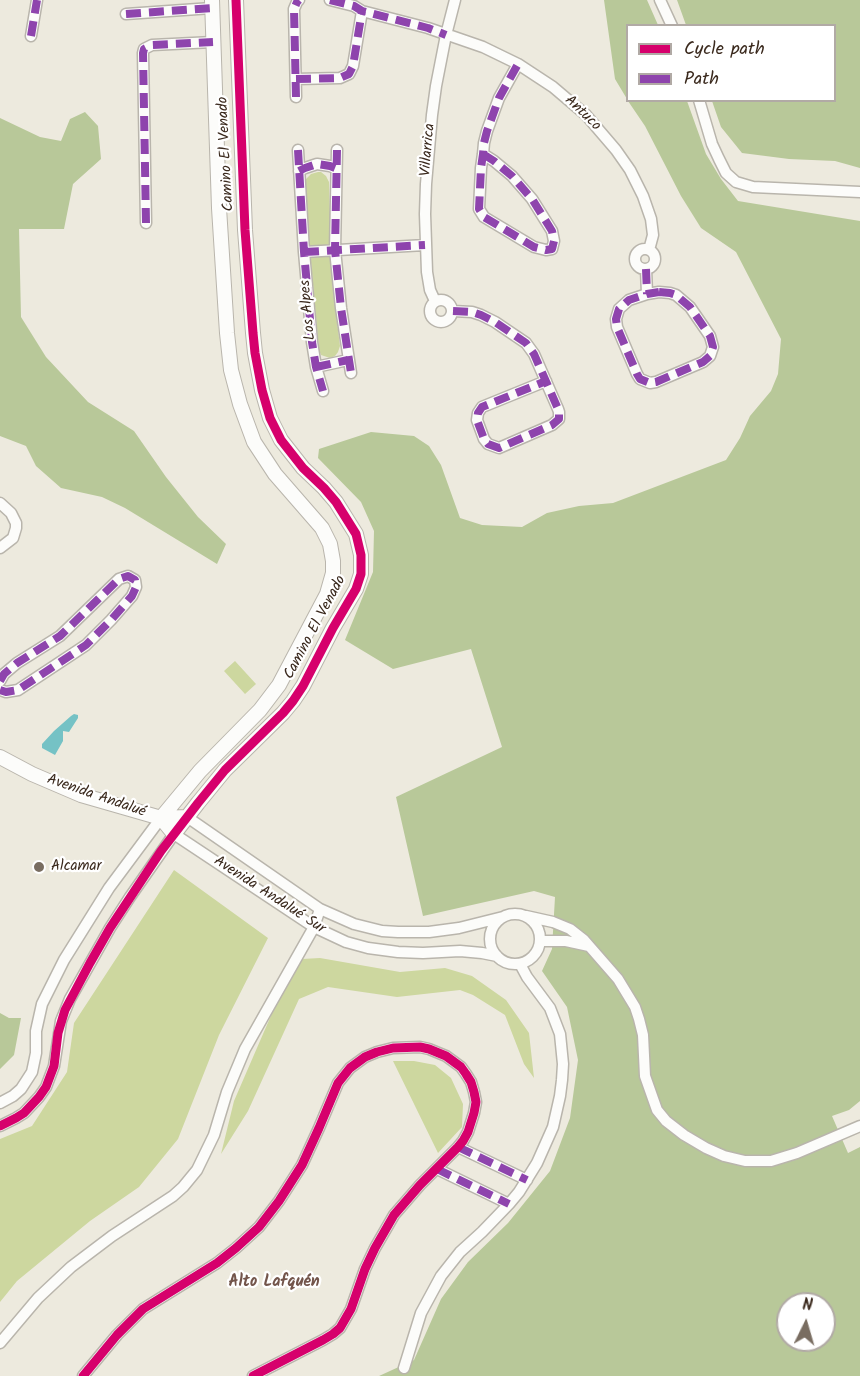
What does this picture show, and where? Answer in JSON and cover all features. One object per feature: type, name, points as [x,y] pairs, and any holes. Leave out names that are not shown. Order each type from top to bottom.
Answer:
[{"type":"street","points":[[31,36],[37,0]]},
{"type":"street","name":"Camino El Venado","points":[[0,1126],[24,1113],[46,1087],[54,1066],[61,1021],[70,999],[129,897],[174,834],[225,770],[293,701],[356,589],[361,574],[361,555],[356,534],[330,495],[287,449],[270,418],[262,390],[255,353],[245,230],[236,0]]},
{"type":"street","points":[[296,97],[294,9],[299,0]]},
{"type":"street","name":"Antuco","points":[[330,0],[428,28],[483,47],[518,64],[578,107],[602,132],[623,160],[637,183],[651,219],[653,235],[649,250],[640,251],[635,258],[638,266],[646,269],[647,294]]},
{"type":"street","name":"Villarrica","points":[[453,311],[448,321],[441,323],[432,318],[430,311],[435,301],[428,281],[425,245],[426,184],[436,86],[455,0]]},
{"type":"street","points":[[660,0],[671,24]]},
{"type":"street","points":[[126,14],[212,4]]},
{"type":"street","name":"Camino El Venado","points":[[0,1103],[21,1089],[32,1072],[36,1053],[38,1017],[45,997],[64,960],[109,888],[161,818],[200,771],[260,710],[279,685],[327,594],[333,573],[330,544],[322,528],[269,467],[245,422],[235,386],[229,354],[220,231],[212,4]]},
{"type":"street","points":[[296,79],[340,78],[349,74],[353,66],[363,11]]},
{"type":"street","points":[[146,223],[142,53],[144,49],[152,45],[213,42]]},
{"type":"street","points":[[483,154],[494,160],[512,176],[532,199],[552,231],[554,242],[552,249],[534,247],[487,219],[481,213],[479,204],[483,154],[487,131],[506,84],[518,64]]},
{"type":"street","points":[[700,102],[718,159],[736,182],[753,187],[860,192]]},
{"type":"street","name":"Los Alpes","points":[[298,150],[312,342],[323,391]]},
{"type":"street","points":[[337,150],[335,250],[351,373]]},
{"type":"street","points":[[299,171],[316,164],[335,168]]},
{"type":"street","points":[[220,231],[245,230]]},
{"type":"street","points":[[304,252],[425,245]]},
{"type":"street","points":[[664,292],[682,299],[704,326],[712,339],[713,347],[710,356],[703,362],[650,383],[640,379],[637,374],[617,327],[616,319],[623,305],[647,294],[664,292]]},
{"type":"street","points":[[435,301],[448,302],[453,311],[481,315],[522,339],[534,354],[560,412],[556,423],[499,447],[485,442],[477,420],[482,406],[546,381]]},
{"type":"street","points":[[316,368],[348,360]]},
{"type":"street","points":[[0,503],[11,513],[16,528],[13,538],[0,548]]},
{"type":"street","points":[[0,681],[4,674],[17,663],[60,636],[119,579],[129,576],[135,580],[136,587],[132,596],[86,645],[18,690],[6,692],[0,690]]},
{"type":"street","name":"Avenida Andalué","points":[[0,757],[81,795],[161,818],[187,817]]},
{"type":"street","points":[[187,817],[320,909],[354,924],[398,932],[429,932],[512,914],[553,921],[577,934],[618,979],[634,1007],[643,1035],[645,1076],[657,1110],[666,1121],[684,1135],[723,1156],[745,1161],[771,1161],[797,1153],[860,1126]]},
{"type":"street","name":"Avenida Andalué Sur","points":[[161,818],[174,834],[314,927],[335,938],[368,948],[408,953],[460,951],[497,956]]},
{"type":"street","points":[[0,1343],[38,1298],[70,1267],[173,1196],[197,1170],[214,1135],[227,1092],[245,1049],[314,927],[320,909]]},
{"type":"street","points":[[503,917],[495,924],[490,935],[491,946],[497,956],[506,962],[520,964],[534,956],[541,941],[537,926],[531,918],[526,916]]},
{"type":"street","points":[[541,941],[566,941],[590,946]]},
{"type":"street","points":[[404,1368],[421,1314],[441,1276],[460,1252],[509,1204],[527,1180],[553,1127],[560,1096],[563,1064],[560,1034],[554,1016],[520,964]]},
{"type":"street","points":[[83,1376],[117,1335],[143,1309],[217,1263],[259,1227],[297,1173],[338,1083],[356,1062],[385,1049],[410,1047],[429,1049],[454,1061],[471,1082],[476,1102],[471,1124],[458,1147],[394,1215],[375,1248],[351,1310],[340,1328],[323,1340],[253,1376]]},
{"type":"street","points":[[458,1147],[527,1180]]},
{"type":"street","points":[[437,1169],[509,1204]]},
{"type":"green space","points":[[604,0],[647,0],[658,24],[626,24],[626,97],[615,79]]},
{"type":"green space","points":[[677,0],[860,0],[860,168],[835,161],[789,159],[742,153],[721,127],[712,102],[836,102],[836,24],[686,24]]},
{"type":"green space","points":[[629,102],[687,102],[706,154],[738,201],[860,221],[860,1101],[849,1110],[832,1116],[848,1153],[860,1147],[860,1376],[379,1376],[414,1360],[441,1299],[468,1262],[508,1223],[550,1171],[570,1118],[578,1060],[567,1007],[542,971],[552,949],[555,897],[534,891],[423,916],[396,797],[502,747],[471,649],[393,669],[345,640],[373,572],[374,531],[361,502],[318,458],[319,449],[371,432],[414,436],[429,446],[441,465],[460,518],[482,525],[522,527],[547,513],[579,506],[613,503],[726,460],[750,416],[771,391],[778,374],[781,339],[736,252],[701,228],[681,196],[645,126]]},
{"type":"green space","points":[[85,112],[98,126],[101,159],[73,184],[64,229],[19,229],[21,317],[46,357],[88,402],[134,431],[198,517],[226,544],[217,564],[125,508],[102,497],[61,488],[36,466],[26,446],[0,436],[0,118],[40,137],[61,141],[70,119]]},
{"type":"green space","points":[[318,172],[326,176],[329,182],[332,281],[340,346],[335,356],[330,358],[321,355],[319,350],[304,185],[305,180],[311,174]]},
{"type":"green space","points":[[235,661],[256,684],[245,694],[224,671]]},
{"type":"green space","points":[[174,870],[268,938],[219,1035],[178,1139],[139,1187],[90,1221],[17,1281],[0,1302],[0,1139],[32,1126],[67,1072],[74,1023]]},
{"type":"green space","points":[[320,958],[400,972],[445,968],[472,976],[506,1000],[529,1033],[534,1078],[524,1064],[505,1015],[473,995],[460,990],[397,997],[328,987],[299,999],[248,1111],[221,1154],[234,1101],[276,1004],[302,959]]},
{"type":"green space","points":[[0,1013],[9,1018],[21,1018],[14,1055],[0,1069]]},
{"type":"green space","points":[[393,1061],[414,1061],[435,1065],[451,1078],[463,1104],[462,1127],[438,1153]]},
{"type":"water","points":[[74,714],[78,715],[78,718],[69,732],[63,731],[63,741],[55,755],[42,748],[42,744],[54,731]]},
{"type":"marked path","points":[[31,36],[37,0]]},
{"type":"marked path","points":[[296,97],[294,9],[299,0]]},
{"type":"marked path","points":[[330,0],[446,35]]},
{"type":"marked path","points":[[126,14],[212,8]]},
{"type":"marked path","points":[[296,79],[340,78],[349,74],[353,66],[362,11]]},
{"type":"marked path","points":[[146,223],[144,49],[152,45],[213,42]]},
{"type":"marked path","points":[[483,154],[512,176],[532,199],[552,231],[554,241],[552,249],[534,247],[484,217],[479,209],[481,168],[484,143],[487,131],[499,98],[518,64]]},
{"type":"marked path","points":[[298,150],[312,342],[323,391]]},
{"type":"marked path","points":[[337,150],[335,250],[351,373]]},
{"type":"marked path","points":[[299,171],[317,164],[335,168]]},
{"type":"marked path","points":[[304,252],[425,245]]},
{"type":"marked path","points":[[646,269],[647,294]]},
{"type":"marked path","points":[[659,292],[676,295],[690,307],[710,336],[713,347],[710,356],[703,362],[650,383],[640,379],[637,374],[617,327],[616,319],[619,309],[629,300],[659,292]]},
{"type":"marked path","points":[[453,311],[481,315],[526,343],[534,354],[558,409],[559,412],[559,419],[552,425],[499,448],[488,444],[477,420],[482,407],[546,381]]},
{"type":"marked path","points":[[316,367],[348,360]]},
{"type":"marked path","points":[[0,681],[4,674],[17,663],[60,636],[119,579],[128,576],[135,580],[136,587],[132,596],[86,645],[18,690],[6,692],[0,690]]},
{"type":"marked path","points":[[458,1147],[527,1180]]},
{"type":"marked path","points":[[437,1169],[509,1204]]},
{"type":"cycle path","points":[[0,1126],[24,1113],[46,1087],[54,1066],[58,1033],[65,1010],[110,928],[161,851],[198,803],[225,770],[293,701],[356,589],[361,574],[361,555],[356,534],[336,502],[303,468],[281,440],[270,418],[262,390],[255,353],[245,230],[236,0]]},
{"type":"cycle path","points":[[83,1376],[117,1335],[143,1309],[217,1263],[259,1227],[302,1165],[338,1083],[350,1068],[365,1057],[393,1048],[420,1047],[446,1056],[461,1067],[471,1082],[474,1092],[476,1102],[474,1113],[463,1141],[394,1215],[375,1248],[351,1309],[340,1328],[323,1340],[253,1376]]},
{"type":"place","name":"Alcamar","points":[[39,867]]},
{"type":"district","name":"Alto Lafquén","points":[[274,1283]]}]
